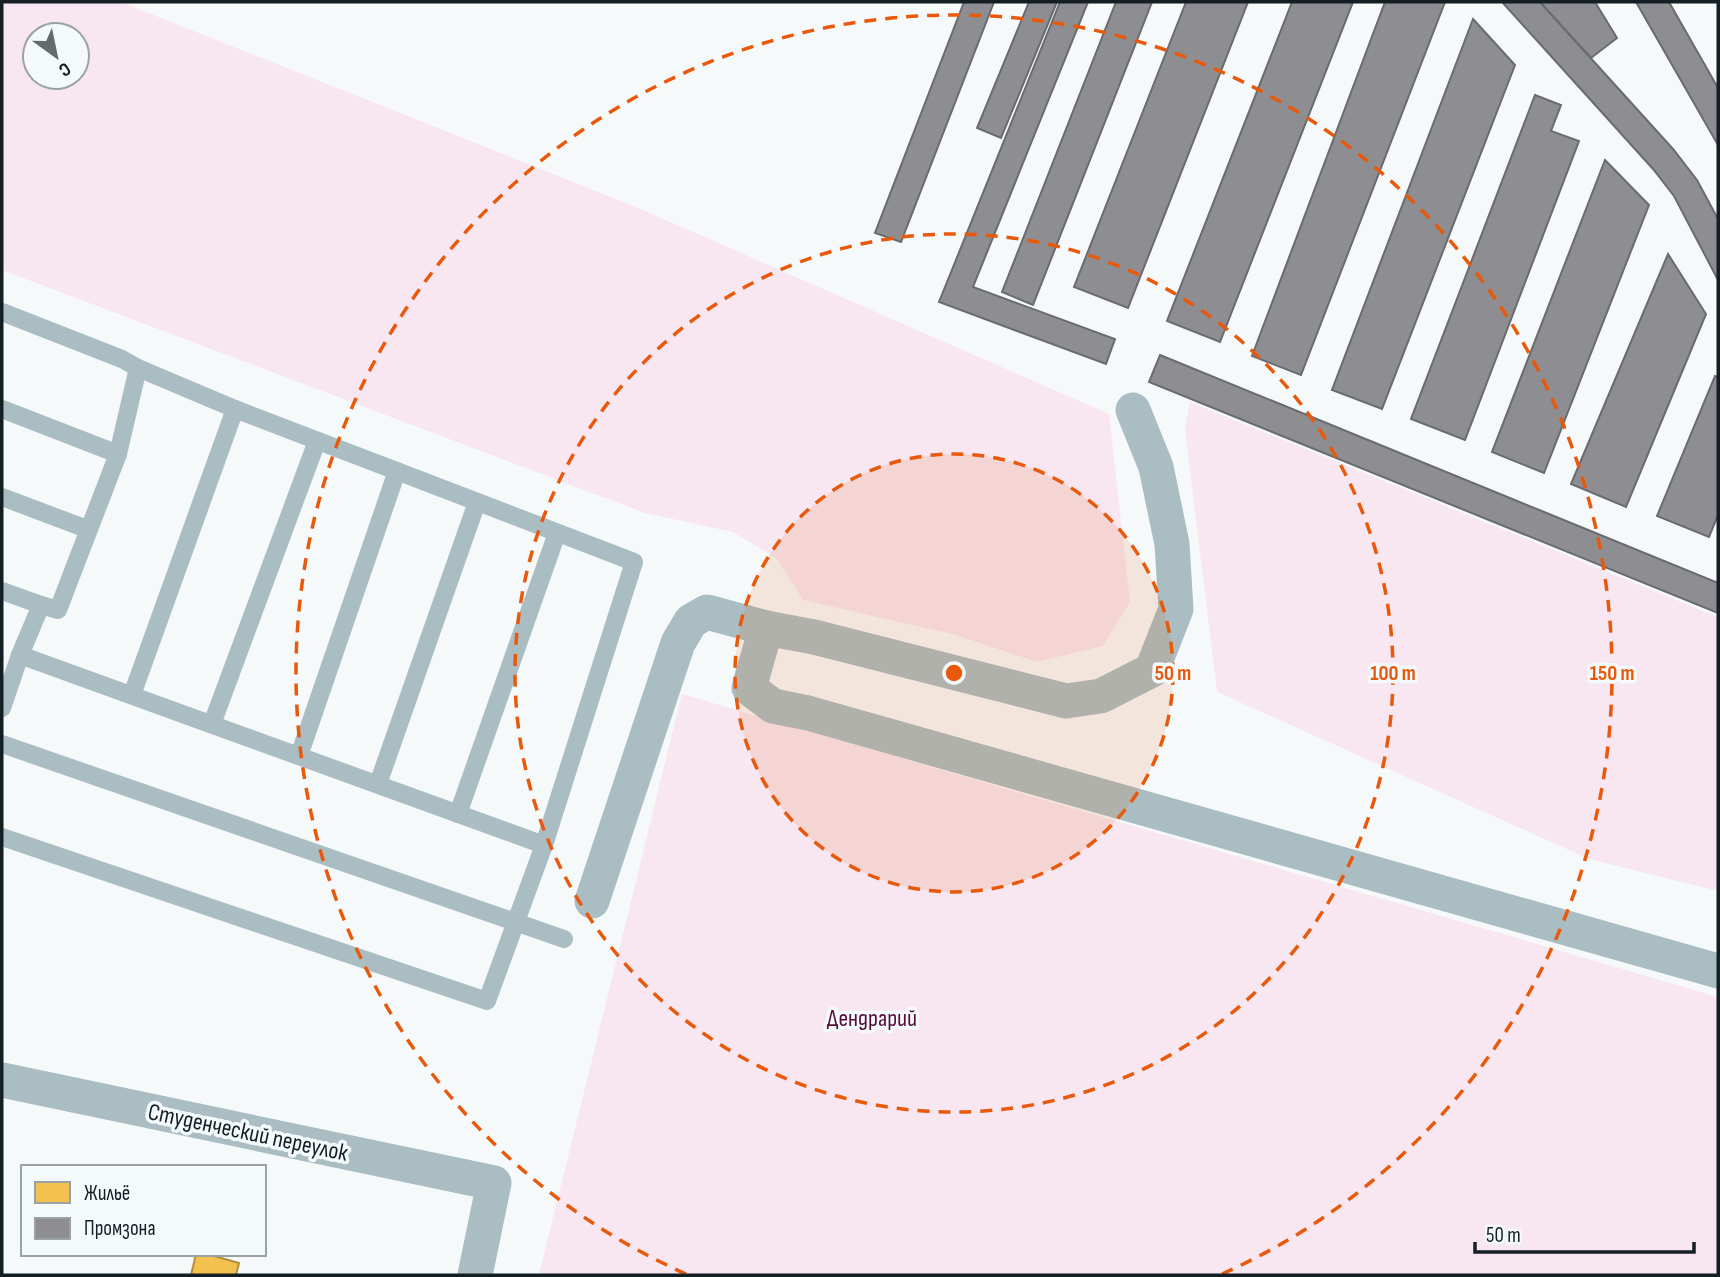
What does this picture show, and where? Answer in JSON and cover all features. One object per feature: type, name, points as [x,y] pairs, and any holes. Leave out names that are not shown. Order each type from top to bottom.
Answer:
[{"type":"street","points":[[593,901],[678,643],[691,621],[707,612],[1066,701],[1101,696],[1152,670],[1176,609],[1172,544],[1156,467],[1133,410]]},
{"type":"street","points":[[766,628],[749,688],[773,706],[808,713],[1718,971]]},
{"type":"street","name":"Студенческий переулок","points":[[2,1080],[494,1184],[475,1275]]},
{"type":"lane","points":[[2,312],[122,359],[235,409],[634,562],[544,845],[486,1001],[2,837]]},
{"type":"lane","points":[[2,591],[58,611],[87,529],[118,454],[138,368]]},
{"type":"lane","points":[[2,409],[118,454]]},
{"type":"lane","points":[[132,695],[235,409]]},
{"type":"lane","points":[[212,724],[317,441]]},
{"type":"lane","points":[[299,756],[397,471]]},
{"type":"lane","points":[[2,497],[87,529]]},
{"type":"lane","points":[[378,784],[477,502]]},
{"type":"lane","points":[[458,814],[557,533]]},
{"type":"lane","points":[[2,708],[6,682],[41,605]]},
{"type":"lane","points":[[20,655],[544,845]]},
{"type":"lane","points":[[2,744],[564,939]]},
{"type":"green space","points":[[2,2],[121,2],[636,207],[1109,414],[1130,602],[1103,646],[1037,662],[956,635],[803,600],[776,558],[733,532],[645,513],[2,270]]},
{"type":"green space","points":[[1190,402],[1718,617],[1718,891],[1589,859],[1217,692],[1185,429]]},
{"type":"green space","name":"Дендрарий","points":[[682,694],[1718,997],[1718,1275],[539,1275]]},
{"type":"building: Жильё","points":[[196,1256],[214,1256],[239,1263],[236,1275],[191,1275]]},
{"type":"building: Промзона","points":[[964,2],[994,2],[901,242],[875,233]]},
{"type":"building: Промзона","points":[[1029,2],[1057,2],[1001,138],[977,128]]},
{"type":"building: Промзона","points":[[1060,2],[1088,2],[973,287],[1115,339],[1106,364],[939,302]]},
{"type":"building: Промзона","points":[[1116,2],[1152,2],[1033,305],[1002,292]]},
{"type":"building: Промзона","points":[[1186,2],[1248,2],[1128,308],[1074,287]]},
{"type":"building: Промзона","points":[[1292,2],[1353,2],[1220,342],[1167,321]]},
{"type":"building: Промзона","points":[[1385,2],[1445,2],[1301,375],[1252,356]]},
{"type":"building: Промзона","points":[[1502,2],[1540,2],[1673,149],[1697,180],[1718,219],[1718,280],[1674,196],[1653,169]]},
{"type":"building: Промзона","points":[[1540,2],[1595,2],[1617,38],[1591,58]]},
{"type":"building: Промзона","points":[[1636,2],[1669,2],[1718,88],[1718,145]]},
{"type":"building: Промзона","points":[[1473,19],[1515,65],[1382,409],[1332,390]]},
{"type":"building: Промзона","points":[[1535,95],[1561,105],[1551,131],[1579,141],[1465,440],[1411,419]]},
{"type":"building: Промзона","points":[[1605,160],[1649,205],[1544,473],[1492,452]]},
{"type":"building: Промзона","points":[[1668,254],[1706,314],[1626,507],[1571,484]]},
{"type":"building: Промзона","points":[[1160,355],[1718,583],[1718,613],[1149,382]]},
{"type":"building: Промзона","points":[[1715,376],[1718,377],[1718,515],[1709,537],[1657,516]]}]
